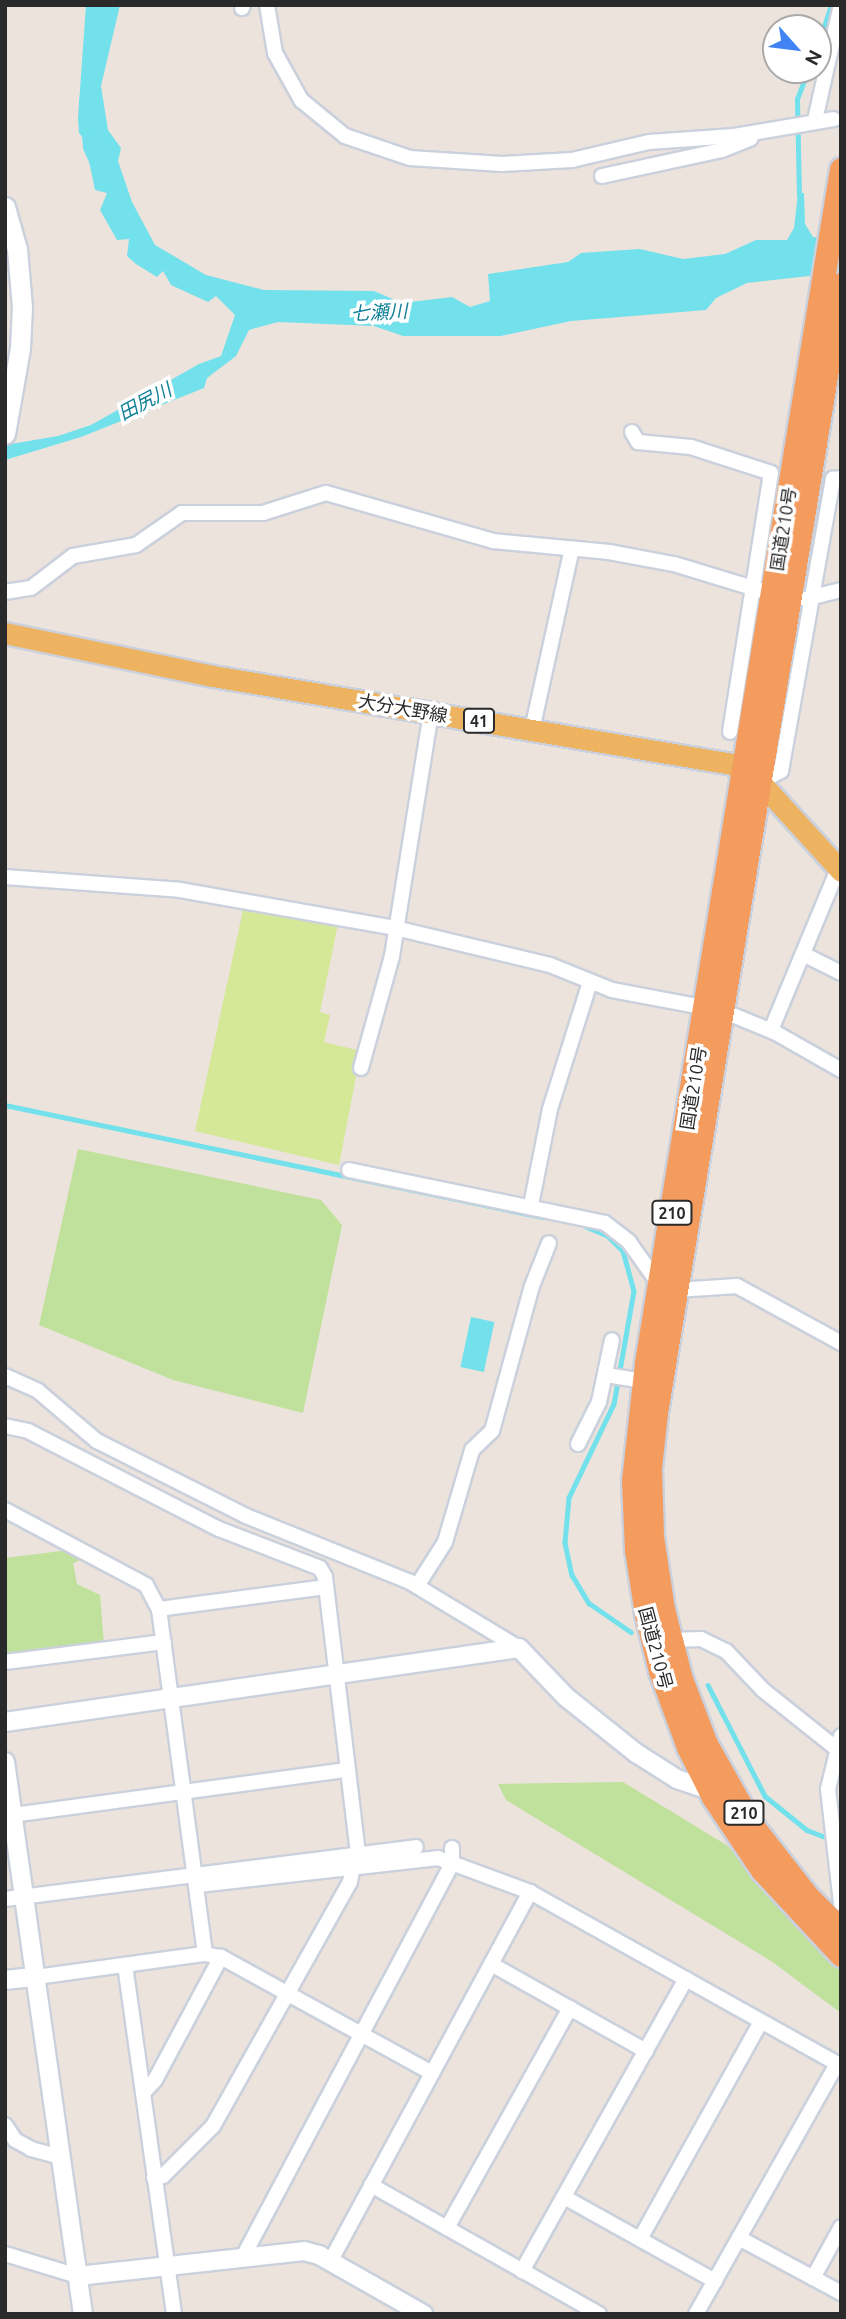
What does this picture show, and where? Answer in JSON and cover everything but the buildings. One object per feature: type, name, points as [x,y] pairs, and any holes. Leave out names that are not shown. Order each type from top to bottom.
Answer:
[{"type":"highway","name":"国道210号","points":[[840,174],[810,419],[669,1287],[650,1468],[654,1547],[671,1640],[680,1676],[706,1744],[734,1797],[792,1878],[841,1930]]},
{"type":"highway","name":"国道210号","points":[[810,419],[841,284]]},
{"type":"highway","name":"国道210号","points":[[669,1287],[623,1378],[641,1588],[668,1697],[710,1791],[778,1890],[841,1955]]},
{"type":"main road","points":[[5,207],[18,257],[22,307],[6,426]]},
{"type":"main road","name":"大分大野線","points":[[5,633],[147,664],[532,730],[752,776]]},
{"type":"main road","points":[[752,776],[839,870]]},
{"type":"street","points":[[267,5],[275,53],[301,100],[345,136],[391,154],[447,162],[527,164],[600,156],[659,141],[761,132],[815,120],[834,119]]},
{"type":"street","points":[[815,120],[841,5]]},
{"type":"street","points":[[602,176],[722,150],[761,132]]},
{"type":"street","points":[[632,432],[638,442],[691,447],[771,473],[782,595],[781,771],[752,776]]},
{"type":"street","points":[[730,732],[782,595],[833,479],[841,478]]},
{"type":"street","points":[[5,592],[31,588],[73,556],[136,545],[182,513],[263,513],[319,494],[493,541],[572,548],[680,565],[782,595],[841,590]]},
{"type":"street","points":[[532,730],[572,548]]},
{"type":"street","points":[[361,1068],[392,956],[431,713]]},
{"type":"street","points":[[771,1030],[839,870]]},
{"type":"street","points":[[5,877],[180,890],[395,928],[550,965],[590,982],[715,1009],[771,1030],[841,1070]]},
{"type":"street","points":[[803,954],[841,973]]},
{"type":"street","points":[[531,1205],[550,1108],[590,982]]},
{"type":"street","points":[[349,1170],[531,1205],[614,1228],[669,1287],[737,1286],[841,1343]]},
{"type":"street","points":[[417,1586],[445,1542],[472,1450],[492,1432],[532,1286],[549,1243]]},
{"type":"street","points":[[578,1444],[599,1402],[623,1378],[612,1340]]},
{"type":"street","points":[[5,1376],[38,1391],[86,1434],[189,1489],[320,1549],[417,1586],[519,1648],[566,1697],[635,1753],[670,1776],[734,1797]]},
{"type":"street","points":[[5,1426],[28,1431],[219,1529],[312,1563],[325,1577],[355,1859],[350,1882],[213,2126],[163,2176],[154,2178]]},
{"type":"street","points":[[5,1510],[146,1585],[159,1609],[205,1954]]},
{"type":"street","points":[[159,1609],[325,1587]]},
{"type":"street","points":[[671,1640],[701,1639],[726,1651],[763,1690],[839,1742],[828,1789],[841,1903]]},
{"type":"street","points":[[5,1662],[164,1642]]},
{"type":"street","points":[[5,1722],[336,1677],[519,1648]]},
{"type":"street","points":[[5,1762],[83,2314]]},
{"type":"street","points":[[13,1815],[347,1770]]},
{"type":"street","points":[[5,1899],[196,1880],[355,1859],[416,1847]]},
{"type":"street","points":[[244,2255],[452,1863],[452,1848]]},
{"type":"street","points":[[355,1859],[422,1857],[452,1863],[530,1892],[839,2065],[696,2314]]},
{"type":"street","points":[[330,2262],[530,1892]]},
{"type":"street","points":[[5,1980],[205,1954],[221,1957],[432,2073]]},
{"type":"street","points":[[143,2093],[155,2080],[221,1957]]},
{"type":"street","points":[[491,1964],[646,2051]]},
{"type":"street","points":[[125,1965],[174,2314]]},
{"type":"street","points":[[522,2271],[686,1979]]},
{"type":"street","points":[[447,2228],[569,2008]]},
{"type":"street","points":[[640,2239],[761,2022]]},
{"type":"street","points":[[5,2125],[15,2140],[31,2150],[61,2157]]},
{"type":"street","points":[[371,2185],[599,2314]]},
{"type":"street","points":[[564,2197],[715,2281]]},
{"type":"street","points":[[813,2278],[841,2227]]},
{"type":"street","points":[[739,2238],[841,2293]]},
{"type":"street","points":[[5,2254],[78,2276],[244,2255],[304,2251],[330,2262],[414,2311]]},
{"type":"green space","points":[[245,901],[339,919],[320,1012],[330,1015],[324,1042],[361,1051],[339,1165],[195,1131]]},
{"type":"green space","points":[[78,1149],[321,1200],[342,1225],[303,1413],[173,1380],[39,1325]]},
{"type":"green space","points":[[64,1547],[85,1558],[73,1563],[77,1584],[100,1595],[104,1644],[5,1657],[5,1558],[61,1551]]},
{"type":"green space","points":[[623,1782],[728,1846],[771,1900],[841,1972],[841,2013],[771,1961],[506,1800],[498,1784]]},
{"type":"water","name":"田尻川","points":[[86,5],[120,5],[101,86],[108,130],[121,148],[118,161],[132,202],[155,245],[206,275],[264,290],[374,291],[402,303],[452,297],[470,307],[490,301],[488,274],[568,262],[581,253],[640,249],[683,259],[725,254],[756,240],[787,240],[794,228],[798,193],[804,193],[805,224],[813,237],[841,239],[841,283],[809,276],[747,283],[716,298],[706,310],[571,321],[501,336],[403,336],[374,326],[278,322],[249,330],[236,356],[207,378],[204,388],[81,437],[5,460],[5,445],[58,436],[91,425],[199,364],[221,356],[235,315],[216,296],[208,302],[171,285],[163,271],[157,277],[136,264],[127,256],[129,239],[117,240],[100,210],[107,193],[95,190],[89,161],[99,141],[94,135],[83,138],[79,133]]},
{"type":"water","points":[[471,1317],[494,1322],[484,1372],[460,1367]]},
{"type":"waterway","points":[[828,14],[831,5]]},
{"type":"waterway","points":[[799,196],[797,99],[803,84]]},
{"type":"waterway","name":"七瀬川","points":[[91,102],[95,146],[109,178]]},
{"type":"waterway","points":[[5,1105],[542,1217]]},
{"type":"waterway","points":[[585,1226],[608,1236],[623,1251],[634,1291],[614,1404],[569,1498],[565,1543],[572,1575],[589,1603],[631,1632]]},
{"type":"waterway","points":[[708,1685],[765,1796],[807,1830],[831,1839]]}]
